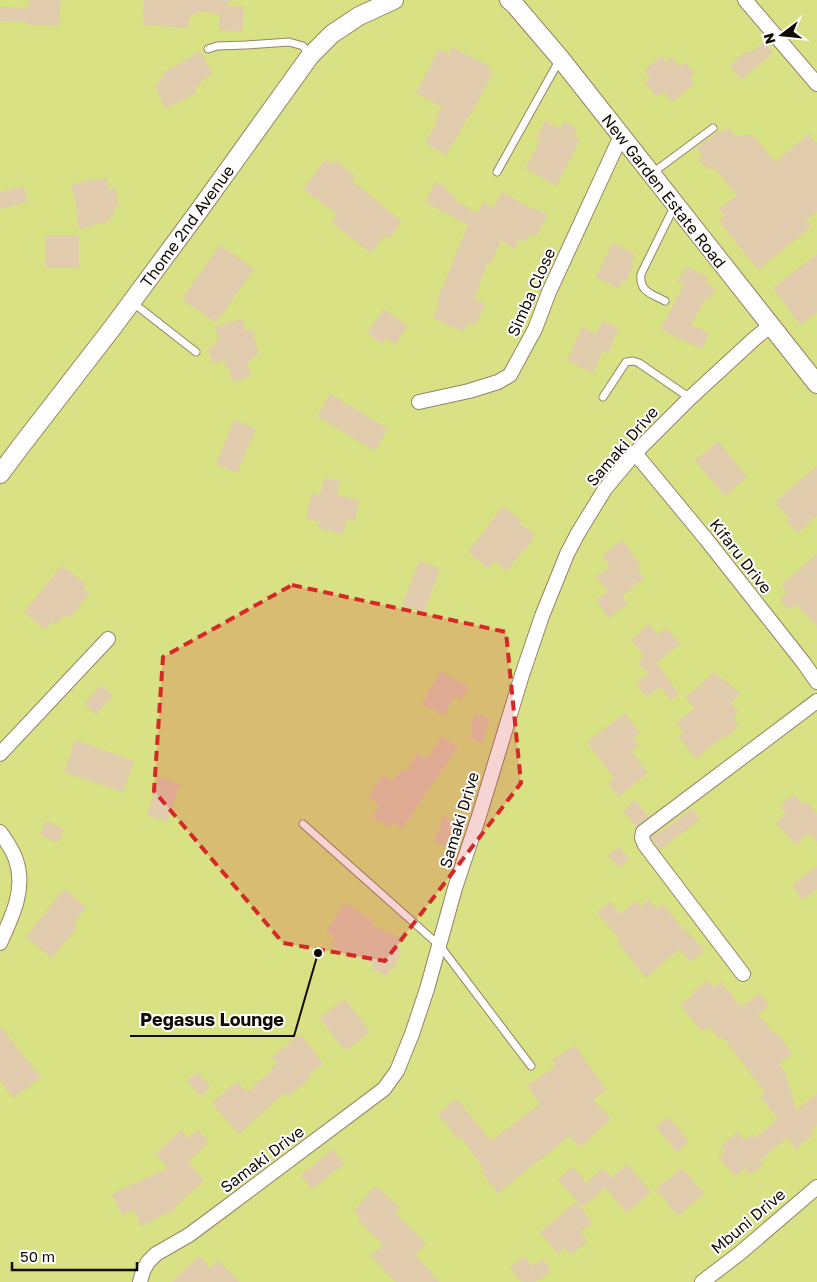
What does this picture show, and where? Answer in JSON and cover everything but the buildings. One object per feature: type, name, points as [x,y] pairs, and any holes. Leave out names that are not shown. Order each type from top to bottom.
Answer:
[{"type":"street","name":"Thome 2nd Avenue","points":[[0,474],[132,302],[310,56],[332,34],[359,16],[394,0]]},
{"type":"street","name":"New Garden Estate Road","points":[[509,0],[560,58],[817,384]]},
{"type":"street","points":[[745,0],[817,84]]},
{"type":"street","name":"Simba Close","points":[[419,402],[469,391],[498,382],[510,375],[535,329],[549,292],[621,136]]},
{"type":"street","name":"Samaki Drive","points":[[140,1282],[143,1270],[156,1254],[189,1235],[210,1220],[384,1089],[397,1071],[427,989],[455,888],[522,675],[542,616],[567,554],[605,489],[635,453],[690,398],[771,325]]},
{"type":"street","name":"Kifaru Drive","points":[[635,453],[706,539],[817,682]]},
{"type":"street","points":[[0,754],[108,639]]},
{"type":"street","points":[[743,974],[645,845],[642,832],[817,701]]},
{"type":"street","points":[[0,832],[16,859],[20,877],[19,893],[11,920],[0,943]]},
{"type":"street","name":"Mbuni Drive","points":[[702,1282],[740,1253],[817,1187]]},
{"type":"lane","points":[[208,49],[217,46],[290,42],[302,46],[310,56]]},
{"type":"lane","points":[[498,172],[560,58]]},
{"type":"lane","points":[[651,174],[713,128]]},
{"type":"lane","points":[[665,301],[646,291],[640,281],[641,274],[675,205]]},
{"type":"lane","points":[[132,302],[196,352]]},
{"type":"lane","points":[[603,397],[626,362],[633,361],[639,363],[690,398]]},
{"type":"lane","points":[[303,824],[440,946],[532,1066]]},
{"type":"highlighted area","points":[[292,585],[506,632],[521,783],[385,961],[283,943],[154,791],[163,657]]},
{"type":"green space","points":[[0,0],[817,0],[817,1282],[0,1282]]},
{"type":"place","name":"Pegasus Lounge","points":[[318,953]]}]
